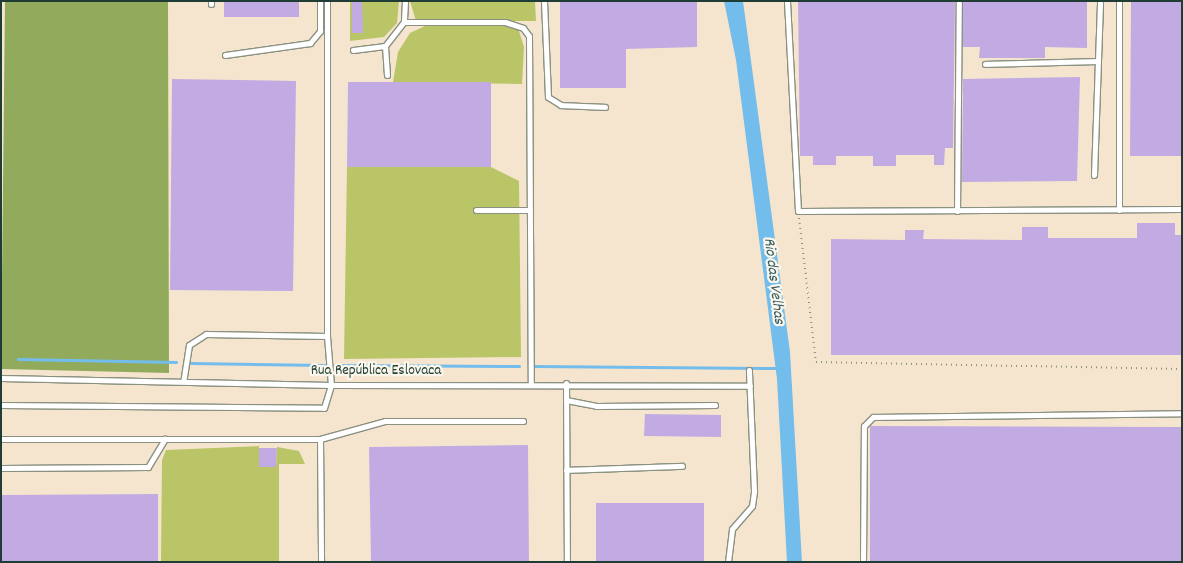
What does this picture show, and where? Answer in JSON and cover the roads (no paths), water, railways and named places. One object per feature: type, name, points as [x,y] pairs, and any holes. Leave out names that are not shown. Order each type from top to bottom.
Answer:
[{"type":"lane","points":[[225,55],[310,43],[320,31],[320,1]]},
{"type":"lane","points":[[1,405],[324,408],[330,385],[327,336],[327,1]]},
{"type":"lane","points":[[387,76],[385,46],[404,22],[405,1]]},
{"type":"lane","points":[[544,1],[548,97],[561,105],[605,106]]},
{"type":"lane","points":[[787,1],[798,211],[1182,209]]},
{"type":"lane","points":[[957,211],[959,1]]},
{"type":"lane","points":[[1094,175],[1096,61],[1100,1]]},
{"type":"lane","points":[[1119,1],[1119,210]]},
{"type":"lane","points":[[404,22],[505,22],[527,32],[532,66],[530,210],[531,384]]},
{"type":"lane","points":[[353,50],[385,46]]},
{"type":"lane","points":[[985,64],[1096,61]]},
{"type":"lane","points":[[476,210],[530,210]]},
{"type":"lane","points":[[183,381],[189,344],[206,334],[327,336]]},
{"type":"lane","points":[[728,562],[732,528],[752,506],[754,491],[749,370]]},
{"type":"lane","name":"Rua República Eslovaca","points":[[1,378],[330,385],[566,383],[750,386]]},
{"type":"lane","points":[[566,383],[566,562]]},
{"type":"lane","points":[[566,400],[596,406],[715,405]]},
{"type":"lane","points":[[863,562],[864,426],[873,417],[1182,413]]},
{"type":"lane","points":[[1,439],[320,439],[385,422],[523,421]]},
{"type":"lane","points":[[1,468],[148,468],[165,439]]},
{"type":"lane","points":[[320,439],[321,562]]},
{"type":"lane","points":[[566,470],[682,466]]},
{"type":"water","name":"Rio das Velhas","points":[[724,1],[743,1],[790,352],[802,562],[787,562],[777,379],[736,60]]},
{"type":"waterway","points":[[18,359],[176,362]]},
{"type":"waterway","points":[[191,363],[324,365]]},
{"type":"waterway","points":[[338,365],[519,366]]},
{"type":"waterway","points":[[534,366],[777,368]]}]
